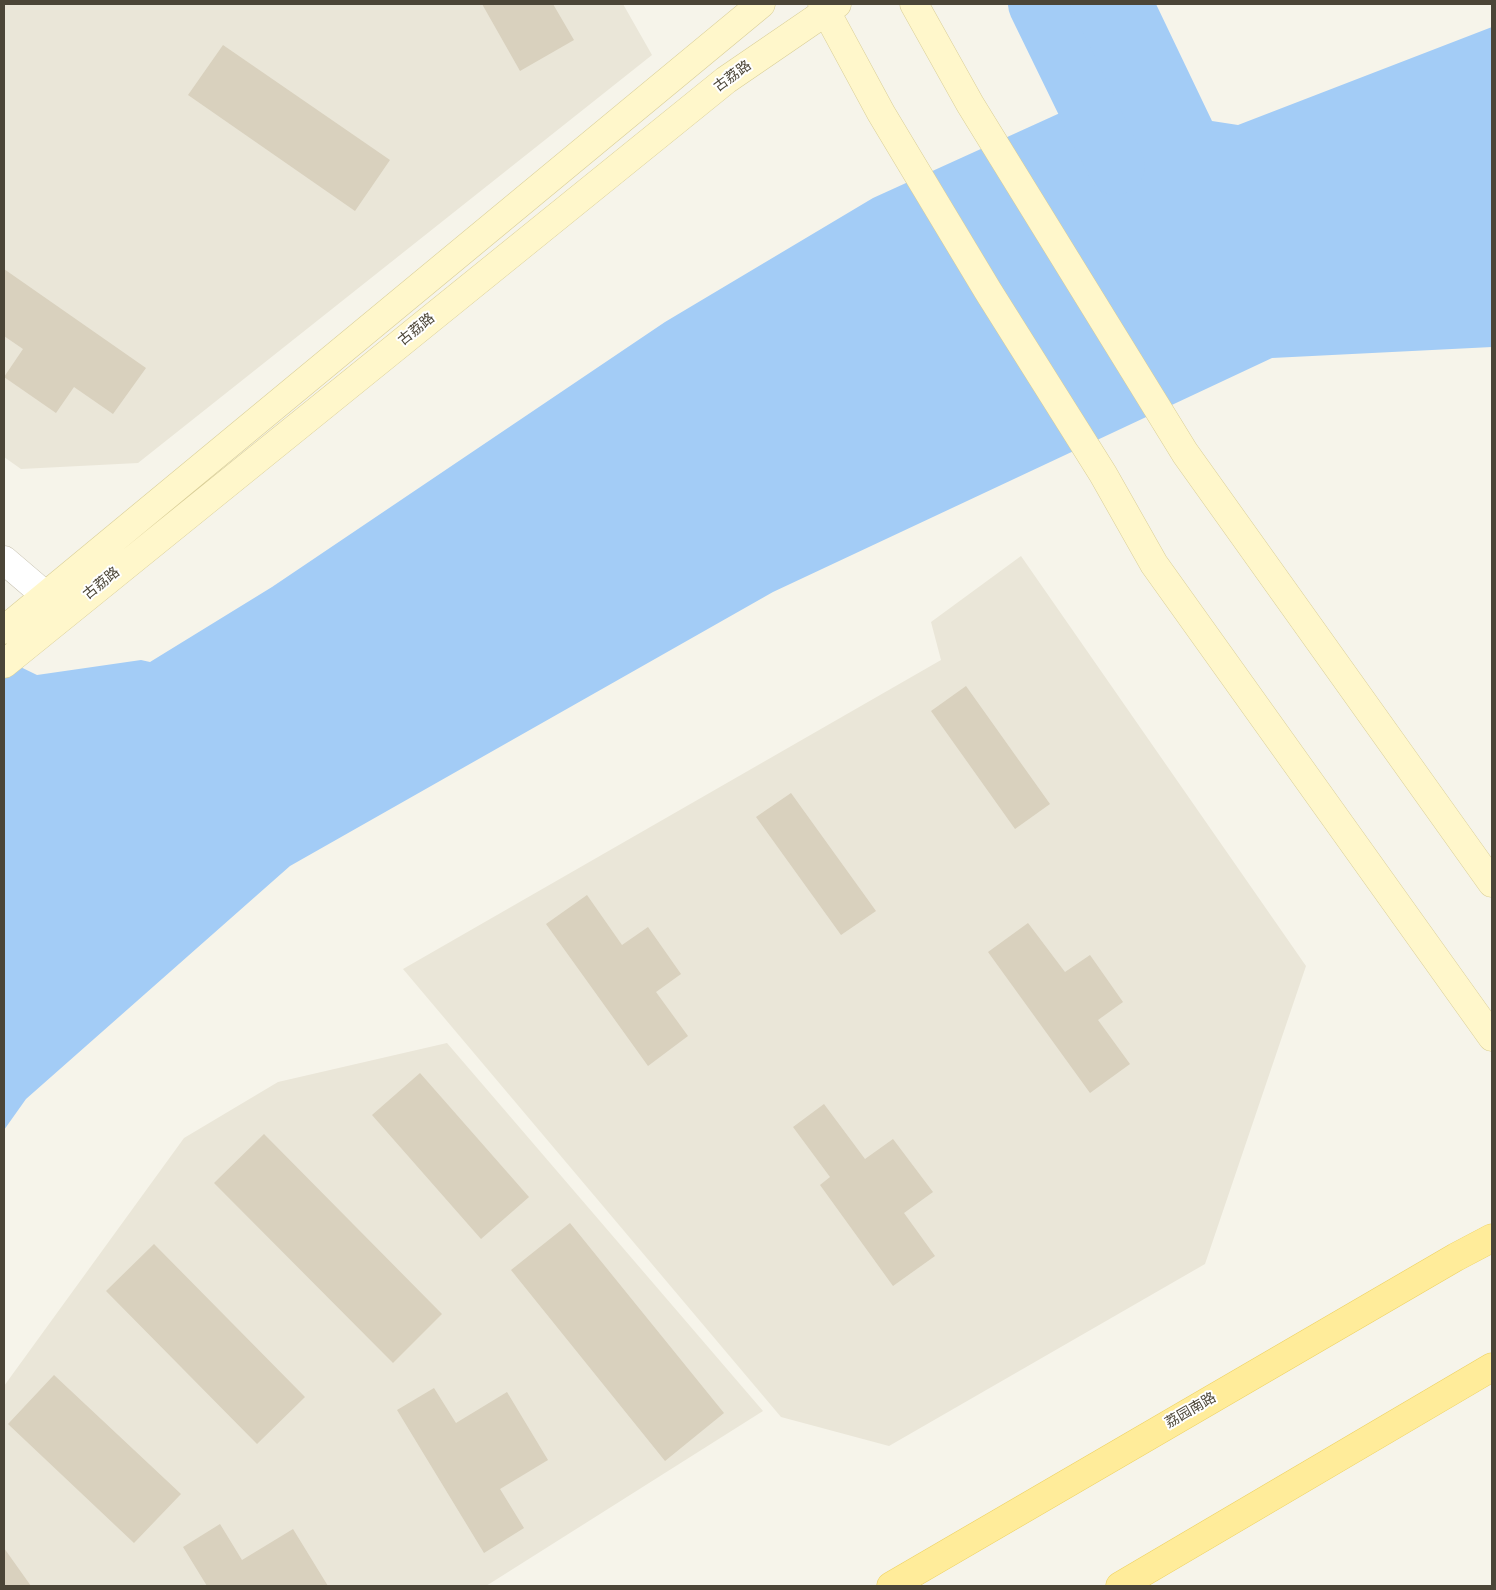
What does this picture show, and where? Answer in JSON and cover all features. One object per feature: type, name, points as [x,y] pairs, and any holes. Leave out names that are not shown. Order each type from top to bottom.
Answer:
[{"type":"main road","name":"古荔路","points":[[13,622],[761,4]]},
{"type":"main road","points":[[914,4],[970,104],[1170,429],[1492,883]]},
{"type":"main road","name":"古荔路","points":[[4,664],[726,80],[828,7]]},
{"type":"main road","points":[[828,7],[881,113],[988,291],[1103,474],[1154,564],[1492,1037]]},
{"type":"main road","name":"荔园南路","points":[[891,1586],[1456,1257],[1492,1238]]},
{"type":"main road","points":[[1120,1586],[1492,1367]]},
{"type":"street","points":[[4,560],[45,595]]},
{"type":"shaded area","points":[[4,4],[623,4],[652,55],[138,463],[21,469],[4,457]]},
{"type":"shaded area","points":[[1021,556],[1306,966],[1205,1264],[889,1446],[781,1417],[403,969],[941,660],[931,622]]},
{"type":"shaded area","points":[[447,1043],[763,1411],[486,1586],[4,1586],[4,1386],[184,1138],[278,1082]]},
{"type":"water","points":[[1063,4],[1156,4],[1212,121],[1238,125],[1492,27],[1492,347],[1272,358],[773,592],[290,866],[26,1099],[4,1130],[4,659],[37,675],[141,660],[150,662],[272,587],[665,322],[873,198],[1082,103],[1071,16]]},
{"type":"building","points":[[482,4],[553,4],[574,40],[520,71]]},
{"type":"building","points":[[223,45],[390,160],[355,211],[188,95]]},
{"type":"building","points":[[4,269],[146,368],[113,414],[74,387],[56,413],[4,377],[23,349],[4,336]]},
{"type":"building","points":[[966,686],[1050,804],[1015,829],[931,711]]},
{"type":"building","points":[[791,793],[876,911],[841,935],[756,817]]},
{"type":"building","points":[[587,895],[622,945],[648,927],[681,974],[656,992],[688,1036],[648,1066],[546,924]]},
{"type":"building","points":[[1028,923],[1065,972],[1090,955],[1123,1002],[1098,1020],[1130,1064],[1090,1093],[988,952]]},
{"type":"building","points":[[420,1073],[529,1197],[481,1239],[372,1115]]},
{"type":"building","points":[[824,1104],[865,1159],[893,1139],[933,1192],[904,1213],[935,1256],[893,1286],[820,1185],[830,1177],[793,1127]]},
{"type":"building","points":[[264,1134],[442,1314],[393,1363],[214,1183]]},
{"type":"building","points":[[570,1223],[724,1413],[665,1461],[511,1270]]},
{"type":"building","points":[[154,1244],[305,1397],[257,1444],[106,1291]]},
{"type":"building","points":[[54,1375],[181,1494],[134,1543],[8,1424]]},
{"type":"building","points":[[434,1388],[456,1423],[507,1392],[548,1460],[500,1489],[524,1528],[484,1553],[397,1410]]},
{"type":"building","points":[[220,1524],[242,1560],[293,1529],[328,1586],[207,1586],[183,1547]]},
{"type":"building","points":[[4,1548],[31,1586],[4,1586]]},
{"type":"waterway","points":[[1037,4],[1116,166]]}]
